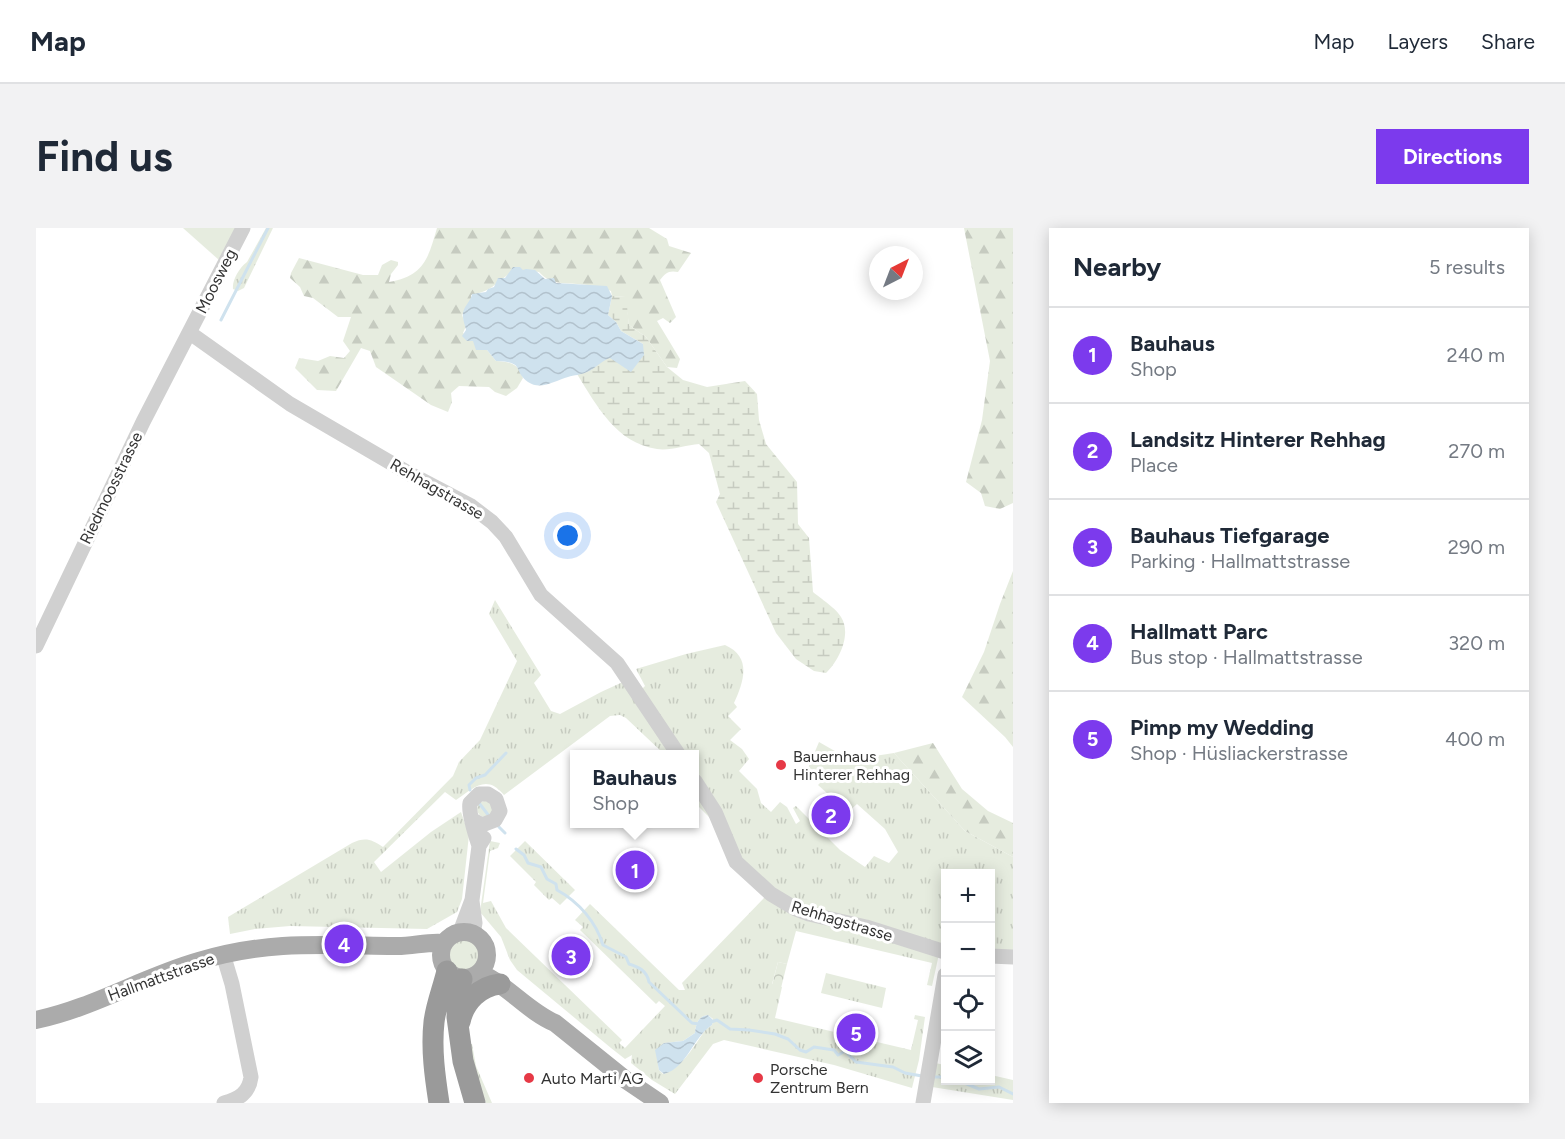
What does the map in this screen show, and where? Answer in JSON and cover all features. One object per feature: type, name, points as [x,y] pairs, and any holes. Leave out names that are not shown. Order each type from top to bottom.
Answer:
[{"type":"highway","points":[[439,1103],[434,1063],[435,1019],[441,998],[460,964]]},
{"type":"highway","points":[[460,964],[457,1006],[459,1028],[463,1061],[475,1103]]},
{"type":"highway","points":[[459,1028],[465,1006],[472,998],[487,987],[500,984]]},
{"type":"highway","points":[[441,998],[452,1062],[463,1103]]},
{"type":"main road","points":[[460,964],[485,944],[467,933],[451,936],[460,964],[543,1006],[555,1023]]},
{"type":"main road","name":"Hallmattstrasse","points":[[36,1020],[87,1005],[187,964],[256,948],[295,944],[397,947],[432,942],[460,964]]},
{"type":"main road","points":[[460,964],[500,984],[542,1017],[555,1023],[626,1080],[660,1103]]},
{"type":"street","name":"Moosweg","points":[[190,333],[243,228]]},
{"type":"street","name":"Riedmoosstrasse","points":[[36,646],[143,422],[190,333]]},
{"type":"street","name":"Rehhagstrasse","points":[[190,333],[290,404],[410,474],[471,506],[492,522],[506,537],[541,595],[617,663],[675,750]]},
{"type":"street","name":"Rehhagstrasse","points":[[699,787],[715,812],[733,858],[771,894],[809,914],[889,934],[941,951]]},
{"type":"street","points":[[467,933],[474,923],[472,900],[479,846],[489,824],[498,818],[500,807],[496,798],[488,794],[479,794],[470,803],[469,811],[479,846]]},
{"type":"street","points":[[473,820],[479,824],[489,824]]},
{"type":"street","points":[[223,954],[232,984],[251,1077],[245,1094],[236,1100],[224,1103]]},
{"type":"street","points":[[995,956],[1013,957]]},
{"type":"street","points":[[923,1103],[945,977]]},
{"type":"green space","points":[[183,228],[236,228],[219,260]]},
{"type":"green space","points":[[266,228],[273,228],[244,288],[238,291],[233,289],[237,274],[247,262]]},
{"type":"green space","points":[[437,228],[649,228],[667,239],[669,246],[691,253],[678,272],[672,271],[660,280],[676,317],[670,323],[663,318],[657,321],[680,359],[677,368],[667,367],[646,337],[629,325],[625,297],[612,296],[611,291],[596,287],[555,282],[539,272],[520,270],[512,272],[488,289],[471,295],[471,300],[462,315],[466,326],[463,333],[487,350],[496,361],[513,364],[519,369],[523,378],[517,388],[506,396],[489,387],[459,386],[451,393],[452,402],[448,412],[431,405],[376,367],[370,351],[361,348],[336,391],[317,390],[295,368],[299,358],[318,361],[330,356],[344,358],[350,351],[343,341],[351,317],[338,317],[313,298],[304,296],[300,287],[290,278],[299,258],[363,275],[378,275],[382,265],[391,260],[398,262],[389,282],[410,275],[423,264],[431,249]]},
{"type":"green space","points":[[964,228],[1013,228],[1013,503],[1000,509],[985,506],[981,493],[966,482],[982,420],[990,361]]},
{"type":"green space","points":[[612,296],[626,297],[629,325],[646,337],[667,367],[683,380],[707,387],[745,381],[757,394],[759,420],[766,444],[797,482],[798,524],[809,538],[813,592],[836,611],[844,624],[845,639],[835,662],[826,673],[814,671],[796,659],[776,633],[716,502],[720,494],[709,453],[699,444],[673,449],[657,449],[630,439],[619,431],[600,410],[577,374],[587,372],[601,361],[643,344],[621,331],[608,315]]},
{"type":"green space","points":[[1013,571],[1013,747],[962,697],[984,652]]},
{"type":"green space","points":[[495,600],[541,675],[534,683],[551,711],[560,714],[625,681],[672,750],[660,750],[626,718],[620,715],[610,716],[504,795],[497,788],[485,784],[474,788],[456,800],[445,792],[374,862],[381,872],[431,832],[461,812],[469,835],[462,899],[457,912],[427,929],[290,926],[230,934],[228,917],[352,843],[368,840],[383,847],[453,776],[459,762],[480,740],[517,661],[489,614]]},
{"type":"green space","points":[[725,645],[734,650],[742,663],[743,678],[734,703],[737,707],[728,716],[741,729],[730,740],[742,749],[749,759],[739,771],[757,789],[761,803],[771,812],[780,802],[787,807],[796,824],[800,821],[793,808],[796,806],[840,850],[865,867],[874,856],[889,863],[898,852],[885,829],[857,804],[848,812],[818,785],[822,781],[808,768],[819,742],[847,758],[894,753],[965,831],[1013,857],[1013,953],[995,952],[995,869],[941,869],[941,947],[799,908],[739,859],[720,812],[699,779],[699,750],[680,750],[641,690],[645,686],[636,669]]},
{"type":"green space","points":[[933,743],[962,789],[988,811],[1013,823],[1013,857],[965,831],[894,753]]},
{"type":"green space","points":[[699,793],[712,814],[733,862],[752,883],[783,905],[817,918],[890,937],[939,954],[932,986],[927,985],[932,963],[796,931],[787,964],[778,962],[772,984],[782,987],[775,1018],[911,1050],[918,1020],[914,1019],[915,1015],[925,1017],[919,1060],[912,1088],[834,1065],[724,1040],[713,1044],[675,1094],[652,1080],[631,1063],[632,1055],[625,1059],[517,970],[510,960],[501,937],[480,912],[490,841],[500,843],[498,848],[490,851],[483,903],[491,901],[506,928],[622,1040],[619,1043],[625,1048],[665,1006],[659,1001],[656,1004],[580,930],[583,927],[575,920],[590,904],[679,990],[685,990],[682,983],[766,896],[731,865],[712,820],[699,807]],"holes":[[[708,1015],[713,1019],[712,1025],[706,1029],[682,1062],[663,1074],[659,1070],[656,1050],[664,1043],[683,1041],[695,1033],[702,1017]]]},
{"type":"green space","points":[[485,801],[493,809],[485,817],[477,809]]},
{"type":"green space","points":[[525,841],[575,890],[560,905],[552,898],[549,900],[534,885],[536,882],[510,856]]},
{"type":"green space","points":[[465,939],[476,944],[481,955],[476,966],[465,971],[454,966],[449,955],[454,944]]},
{"type":"green space","points":[[778,962],[787,964],[781,988],[772,985]]},
{"type":"green space","points":[[826,973],[886,988],[882,1008],[821,993]]},
{"type":"green space","points":[[472,1044],[476,1066],[492,1103],[486,1103],[479,1089],[468,1045]]},
{"type":"green space","points":[[935,1063],[941,1064],[941,1085],[995,1085],[995,1076],[1013,1080],[1013,1100],[932,1087]]},
{"type":"water","points":[[513,267],[535,270],[545,279],[554,278],[556,283],[607,286],[612,296],[608,315],[621,331],[643,344],[644,355],[631,372],[610,358],[585,373],[538,385],[523,378],[515,365],[496,361],[487,350],[476,350],[473,341],[467,341],[462,336],[466,330],[463,317],[465,308],[472,294],[486,292],[494,287],[498,278],[505,278]]},
{"type":"water","points":[[708,1015],[713,1020],[712,1025],[705,1030],[679,1065],[664,1074],[659,1070],[655,1050],[664,1043],[683,1041],[695,1033],[700,1019]]},
{"type":"waterway","points":[[221,320],[268,228]]},
{"type":"waterway","points":[[470,790],[469,785],[476,778],[485,775],[506,753]]},
{"type":"waterway","points":[[479,803],[489,816]]},
{"type":"waterway","points":[[499,827],[505,833]]},
{"type":"waterway","points":[[516,849],[524,855],[528,863],[541,867],[547,879],[556,884],[557,890],[586,913],[603,945],[626,957],[629,964],[642,970],[649,982],[692,1023],[699,1024]]},
{"type":"waterway","points":[[708,1023],[717,1020],[730,1029],[775,1034],[788,1039],[800,1050],[806,1052],[814,1047],[834,1050],[838,1055],[845,1051],[856,1062],[893,1067],[905,1073],[922,1076]]},
{"type":"waterway","points":[[931,1077],[941,1077]]},
{"type":"waterway","points":[[969,1085],[979,1089],[999,1087],[1013,1094]]},
{"type":"place","name":"Bauernhaus Hinterer Rehhag","points":[[781,765]]},
{"type":"place","name":"Landsitz Hinterer Rehhag","points":[[831,815]]},
{"type":"place","name":"Bauhaus","points":[[635,870]]},
{"type":"place","name":"Hallmatt Parc","points":[[344,944]]},
{"type":"place","name":"Bauhaus Tiefgarage","points":[[571,956]]},
{"type":"place","name":"Pimp my Wedding","points":[[856,1033]]},
{"type":"place","name":"Auto Marti AG","points":[[529,1078]]},
{"type":"place","name":"Porsche Zentrum Bern","points":[[758,1078]]}]
